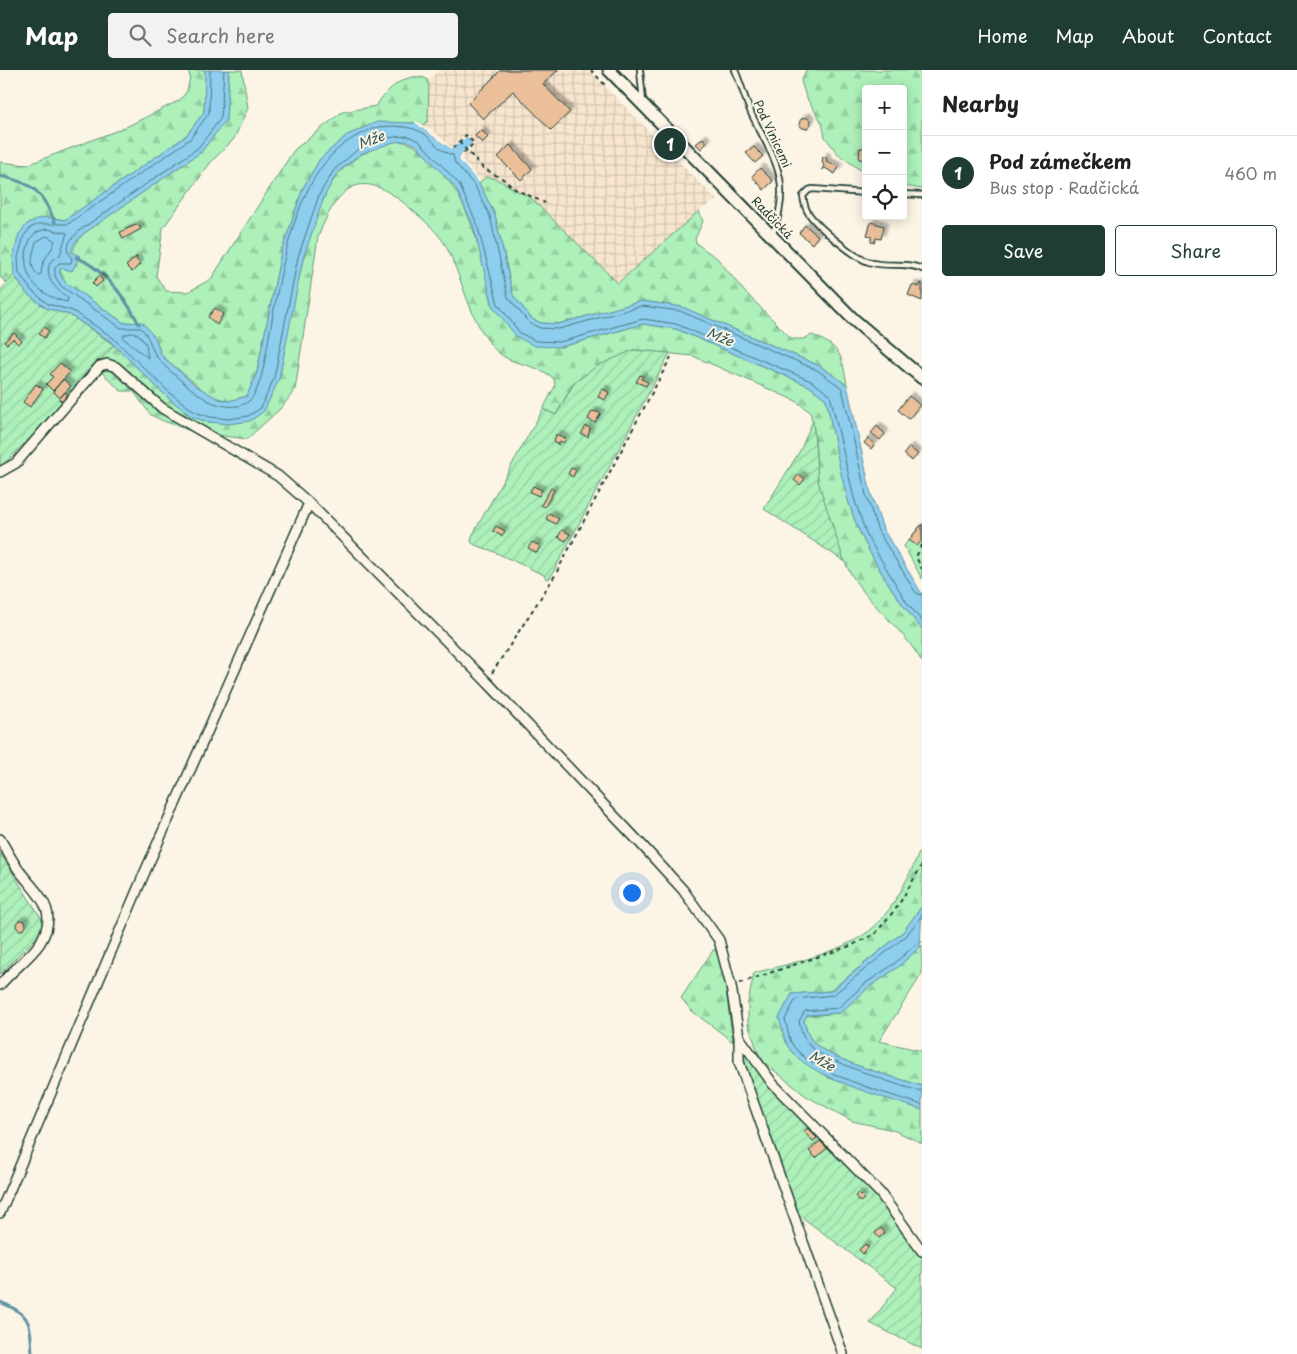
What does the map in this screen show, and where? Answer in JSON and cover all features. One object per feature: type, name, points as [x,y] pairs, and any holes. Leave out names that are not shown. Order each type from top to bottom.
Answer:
[{"type":"street","name":"Radčická","points":[[609,70],[854,320],[922,378]]},
{"type":"street","points":[[0,472],[16,464],[100,366],[107,364],[116,367],[162,408],[278,476],[309,503],[487,682],[683,890],[719,940],[731,986],[739,1037],[739,1062],[843,1354]]},
{"type":"street","points":[[0,1213],[144,874],[309,503]]},
{"type":"street","points":[[0,839],[18,869],[42,896],[48,914],[47,928],[39,944],[0,985]]},
{"type":"street","points":[[739,1037],[773,1084],[880,1193],[922,1251]]},
{"type":"lane","points":[[640,70],[643,106]]},
{"type":"lane","name":"Pod Vinicemi","points":[[735,70],[747,103],[780,173],[782,196],[780,214],[772,237]]},
{"type":"lane","points":[[862,193],[813,189],[803,196],[806,209],[816,222],[861,259],[878,264],[906,264],[922,269]]},
{"type":"lane","points":[[907,194],[922,195]]},
{"type":"path","points":[[591,70],[606,84]]},
{"type":"path","points":[[453,148],[466,135],[474,143],[460,156]]},
{"type":"path","points":[[460,142],[488,172],[503,179],[515,189],[546,203]]},
{"type":"path","points":[[487,682],[554,578],[671,357]]},
{"type":"path","points":[[922,545],[916,557],[922,569]]},
{"type":"path","points":[[731,986],[850,946],[876,934],[898,906],[922,865]]},
{"type":"shaded area","points":[[439,70],[589,70],[717,200],[699,211],[618,283],[530,197],[515,192],[493,177],[486,177],[479,183],[451,149],[422,126],[422,87]]},
{"type":"green space","points":[[188,70],[205,70],[206,73],[204,112],[186,136],[65,220],[47,217],[19,235],[110,341],[166,396],[192,417],[209,422],[279,379],[302,265],[315,220],[328,189],[345,167],[367,151],[385,143],[401,141],[408,143],[420,150],[447,178],[466,211],[479,248],[493,307],[561,347],[643,324],[676,329],[809,386],[826,399],[845,488],[856,523],[869,551],[897,597],[922,629],[922,662],[903,636],[860,588],[844,560],[829,520],[818,480],[814,429],[810,412],[796,401],[693,356],[633,350],[574,382],[556,415],[543,409],[555,386],[554,379],[539,369],[506,358],[492,346],[471,310],[452,259],[443,241],[430,226],[395,196],[380,188],[367,185],[355,186],[345,192],[335,203],[326,218],[318,237],[295,390],[281,408],[247,439],[193,432],[161,420],[151,415],[133,391],[121,391],[30,303],[0,277],[0,162],[27,165],[126,127],[180,100],[187,91],[190,77]]},
{"type":"green space","points":[[229,70],[242,70],[248,108],[234,139],[211,162],[163,228],[156,276],[166,291],[188,292],[211,279],[294,150],[342,112],[376,106],[391,88],[405,79],[419,77],[427,79],[429,86],[428,121],[422,126],[415,123],[402,123],[347,135],[320,159],[303,188],[281,253],[257,372],[247,396],[229,401],[210,396],[161,355],[156,339],[131,322],[124,323],[65,282],[60,274],[60,267],[73,270],[73,251],[83,234],[201,152],[226,120]]},
{"type":"green space","points":[[806,70],[922,70],[922,189],[907,187],[907,85],[862,85],[862,171],[838,154],[825,137],[822,123],[806,97],[801,81]]},
{"type":"green space","points":[[486,177],[496,179],[530,197],[618,283],[699,211],[703,221],[695,239],[697,244],[718,259],[743,290],[792,339],[803,339],[812,335],[822,339],[834,348],[839,353],[844,366],[847,385],[820,366],[682,307],[642,301],[558,324],[541,323],[532,319],[513,295],[495,215],[479,183]]},
{"type":"green space","points":[[14,275],[27,294],[46,308],[70,315],[114,345],[37,431],[0,468],[0,291]]},
{"type":"green space","points":[[633,350],[670,353],[550,578],[546,579],[544,575],[471,542],[472,536],[543,409],[556,415],[574,383],[597,366]]},
{"type":"green space","points":[[813,420],[818,481],[844,561],[764,509],[801,449]]},
{"type":"green space","points":[[922,524],[922,579],[904,546]]},
{"type":"green space","points":[[922,846],[922,906],[903,932],[830,991],[792,994],[779,1018],[829,1078],[922,1110],[922,1143],[893,1130],[852,1121],[806,1096],[761,1060],[748,1024],[748,1002],[754,973],[834,950],[863,935],[875,926],[896,899]]},
{"type":"green space","points":[[0,853],[43,921],[40,934],[0,974]]},
{"type":"green space","points":[[922,945],[922,974],[879,1041],[922,1051],[922,1086],[869,1070],[830,1053],[813,1042],[805,1025],[806,1016],[840,1013],[869,987],[897,968]]},
{"type":"green space","points":[[714,949],[722,961],[733,1042],[692,1011],[681,998]]},
{"type":"green space","points":[[739,1037],[773,1084],[880,1193],[922,1251],[922,1349],[870,1323],[897,1288],[791,1209],[739,1062]]},
{"type":"water","name":"Mže","points":[[205,70],[229,70],[226,120],[201,152],[83,234],[74,244],[71,252],[80,256],[72,271],[60,268],[60,274],[65,282],[124,323],[142,322],[156,339],[161,355],[196,386],[219,399],[229,401],[247,396],[257,372],[281,253],[303,188],[320,159],[347,135],[377,122],[415,123],[451,149],[466,137],[472,143],[460,155],[459,160],[479,183],[495,215],[513,295],[532,319],[541,323],[558,324],[642,301],[682,307],[820,366],[847,385],[871,494],[883,529],[922,594],[922,629],[897,597],[869,551],[856,523],[845,488],[826,399],[809,386],[676,329],[643,324],[561,347],[535,346],[517,337],[493,307],[473,225],[455,187],[416,145],[407,141],[394,142],[360,154],[337,173],[324,197],[303,259],[279,379],[264,411],[250,421],[229,424],[209,422],[192,417],[166,396],[110,341],[70,315],[46,308],[27,294],[14,275],[13,257],[19,234],[27,224],[37,219],[47,217],[65,220],[186,136],[204,112]]},
{"type":"water","name":"Mže","points":[[922,906],[920,947],[897,968],[869,987],[840,1013],[807,1015],[804,1021],[811,1039],[819,1047],[855,1065],[922,1086],[922,1110],[847,1085],[810,1067],[796,1056],[787,1044],[779,1018],[792,994],[831,991],[903,932]]},
{"type":"pier","points":[[416,121],[432,130],[451,147],[465,135],[468,135],[475,144],[461,159],[481,181],[479,183],[459,160],[460,155],[472,143],[467,137],[451,149],[415,123]]},
{"type":"building","points":[[501,70],[558,70],[543,84],[570,112],[551,130],[513,91],[483,119],[468,103]]},
{"type":"building","points":[[803,118],[807,118],[810,123],[809,127],[803,128],[800,125],[800,121]]},
{"type":"building","points":[[481,130],[488,137],[482,143],[475,136]]},
{"type":"building","points":[[703,138],[707,143],[701,149],[696,144]]},
{"type":"building","points":[[510,145],[532,169],[521,180],[498,157]]},
{"type":"building","points":[[754,147],[763,156],[755,163],[746,153]]},
{"type":"building","points":[[860,148],[862,148],[862,159],[859,159]]},
{"type":"building","points":[[823,156],[827,158],[826,161],[839,167],[835,174],[825,168],[822,170],[824,165],[822,163]]},
{"type":"building","points":[[760,168],[773,181],[764,190],[752,176]]},
{"type":"building","points":[[871,222],[884,226],[881,239],[876,238],[874,243],[871,242],[871,236],[867,235]]},
{"type":"building","points":[[138,224],[141,229],[123,239],[120,232]]},
{"type":"building","points":[[805,225],[818,236],[812,244],[799,233]]},
{"type":"building","points":[[137,256],[136,259],[140,264],[132,272],[126,266]]},
{"type":"building","points":[[99,276],[103,281],[96,287],[92,283]]},
{"type":"building","points":[[921,283],[922,301],[908,295],[912,285],[919,287]]},
{"type":"building","points":[[215,308],[223,314],[217,325],[208,317]]},
{"type":"building","points":[[44,327],[49,331],[44,338],[39,334]]},
{"type":"building","points":[[14,333],[22,341],[18,344],[13,339],[7,344],[4,342]]},
{"type":"building","points":[[60,363],[70,372],[53,391],[46,384],[53,377],[50,374]]},
{"type":"building","points":[[640,375],[643,376],[641,379],[648,382],[646,386],[636,382]]},
{"type":"building","points":[[63,379],[71,386],[60,398],[53,391]]},
{"type":"building","points":[[36,384],[43,389],[30,407],[23,402]]},
{"type":"building","points":[[602,389],[609,392],[605,400],[598,397]]},
{"type":"building","points":[[65,392],[69,396],[63,403],[59,399]]},
{"type":"building","points":[[909,396],[920,405],[909,419],[898,410]]},
{"type":"building","points":[[592,411],[601,413],[595,423],[588,419]]},
{"type":"building","points":[[586,426],[590,428],[588,437],[581,434]]},
{"type":"building","points":[[877,426],[885,434],[880,440],[871,433]]},
{"type":"building","points":[[556,434],[566,439],[563,443],[560,441],[559,445],[554,442]]},
{"type":"building","points":[[868,438],[875,444],[871,449],[864,443]]},
{"type":"building","points":[[909,447],[918,454],[912,461],[904,454]]},
{"type":"building","points":[[571,468],[576,470],[573,477],[568,474]]},
{"type":"building","points":[[799,474],[805,479],[800,485],[794,480]]},
{"type":"building","points":[[533,486],[542,490],[539,496],[530,492]]},
{"type":"building","points":[[551,488],[554,490],[545,507],[541,505]]},
{"type":"building","points":[[549,513],[559,519],[556,524],[546,519]]},
{"type":"building","points":[[922,524],[922,540],[917,546],[909,540]]},
{"type":"building","points":[[496,526],[505,531],[502,536],[493,531]]},
{"type":"building","points":[[562,530],[570,534],[566,541],[558,537]]},
{"type":"building","points":[[532,542],[540,546],[537,553],[528,548]]},
{"type":"building","points":[[21,920],[26,925],[21,930],[16,925]]},
{"type":"building","points":[[807,1128],[817,1138],[813,1141],[804,1132]]},
{"type":"building","points":[[820,1141],[827,1148],[816,1158],[809,1151]]},
{"type":"building","points":[[858,1193],[864,1199],[860,1202],[855,1196]]},
{"type":"building","points":[[881,1228],[885,1233],[879,1238],[875,1233]]},
{"type":"building","points":[[865,1244],[868,1247],[863,1254],[859,1250]]},
{"type":"waterway","points":[[0,176],[21,182],[35,190],[46,203],[55,222]]},
{"type":"waterway","points":[[76,257],[97,269],[114,285],[139,324]]},
{"type":"waterway","points":[[0,1302],[24,1316],[31,1334],[32,1354]]},
{"type":"place","name":"Pod zámečkem","points":[[670,144]]}]
